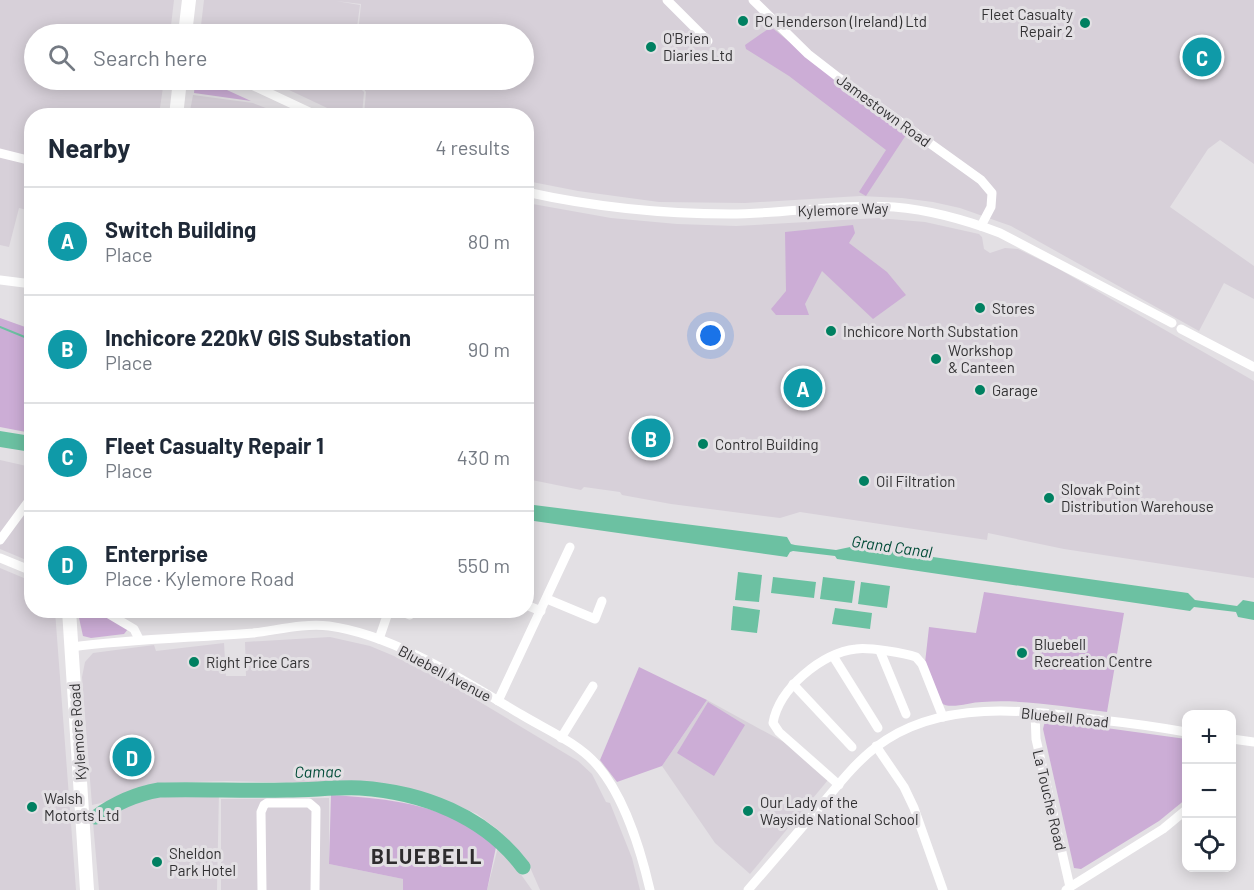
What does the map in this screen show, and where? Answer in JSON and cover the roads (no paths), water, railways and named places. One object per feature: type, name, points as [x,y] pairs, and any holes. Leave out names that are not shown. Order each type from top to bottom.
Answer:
[{"type":"main road","points":[[186,24],[189,0]]},
{"type":"main road","points":[[177,108],[179,90]]},
{"type":"main road","name":"Kylemore Road","points":[[70,618],[87,890]]},
{"type":"street","points":[[667,0],[708,40]]},
{"type":"street","name":"Jamestown Road","points":[[753,0],[800,46],[839,78],[981,180],[992,193],[991,207],[981,226]]},
{"type":"street","points":[[262,90],[301,108]]},
{"type":"street","points":[[0,153],[24,159]]},
{"type":"street","name":"Kylemore Way","points":[[534,194],[620,208],[702,214],[849,207],[893,207],[932,212],[981,226],[1011,238],[1172,322]]},
{"type":"street","points":[[0,279],[24,283]]},
{"type":"street","points":[[1181,329],[1254,367]]},
{"type":"street","points":[[0,540],[24,507]]},
{"type":"street","points":[[498,701],[570,547]]},
{"type":"street","points":[[0,558],[24,568]]},
{"type":"street","points":[[547,599],[595,619],[602,600]]},
{"type":"street","points":[[534,608],[541,611]]},
{"type":"street","points":[[115,618],[134,629],[140,639]]},
{"type":"street","points":[[379,639],[386,618]]},
{"type":"street","name":"Bluebell Avenue","points":[[72,647],[140,639],[253,633],[314,626],[329,626],[379,639],[498,701],[561,738],[595,763],[614,791],[635,841],[650,890]]},
{"type":"street","points":[[838,785],[775,727],[774,718],[793,684],[833,656],[858,648],[911,655],[919,659],[943,717]]},
{"type":"street","points":[[880,651],[906,714]]},
{"type":"street","points":[[833,656],[878,728]]},
{"type":"street","points":[[793,684],[852,747]]},
{"type":"street","points":[[561,738],[592,686]]},
{"type":"street","name":"Bluebell Road","points":[[748,890],[855,765],[876,746],[901,731],[943,717],[996,711],[1066,715],[1182,731]]},
{"type":"street","name":"La Touche Road","points":[[1035,713],[1036,739],[1068,888],[1163,829],[1182,813]]},
{"type":"street","points":[[1236,740],[1254,742]]},
{"type":"street","points":[[876,746],[904,787],[914,808],[943,890]]},
{"type":"street","points":[[262,890],[261,812],[267,803],[309,803],[316,809],[315,890]]},
{"type":"waterway","points":[[0,327],[24,337]]},
{"type":"waterway","name":"Camac","points":[[96,817],[126,800],[159,790],[351,788],[383,790],[429,801],[471,821],[508,849],[523,867]]},
{"type":"place","name":"PC Henderson (Ireland) Ltd","points":[[743,21]]},
{"type":"place","name":"Fleet Casualty Repair 2","points":[[1085,23]]},
{"type":"place","name":"O'Brien Diaries Ltd","points":[[651,47]]},
{"type":"place","name":"Fleet Casualty Repair 1","points":[[1202,57]]},
{"type":"place","name":"Stores","points":[[980,308]]},
{"type":"place","name":"Inchicore North Substation","points":[[831,331]]},
{"type":"place","name":"Workshop & Canteen","points":[[936,359]]},
{"type":"place","name":"Switch Building","points":[[803,388]]},
{"type":"place","name":"Garage","points":[[980,390]]},
{"type":"place","name":"Inchicore 220kV GIS Substation","points":[[651,438]]},
{"type":"place","name":"Control Building","points":[[703,444]]},
{"type":"place","name":"Oil Filtration","points":[[864,481]]},
{"type":"place","name":"Slovak Point Distribution Warehouse","points":[[1049,498]]},
{"type":"place","name":"Bluebell Recreation Centre","points":[[1022,653]]},
{"type":"place","name":"Right Price Cars","points":[[194,662]]},
{"type":"place","name":"Enterprise","points":[[132,757]]},
{"type":"place","name":"Walsh Motorts Ltd","points":[[32,807]]},
{"type":"place","name":"Our Lady of the Wayside National School","points":[[748,811]]},
{"type":"place","name":"Sheldon Park Hotel","points":[[157,862]]},
{"type":"district","name":"BLUEBELL","points":[[427,855]]},
{"type":"water label","name":"Grand Canal","points":[[892,546]]}]
